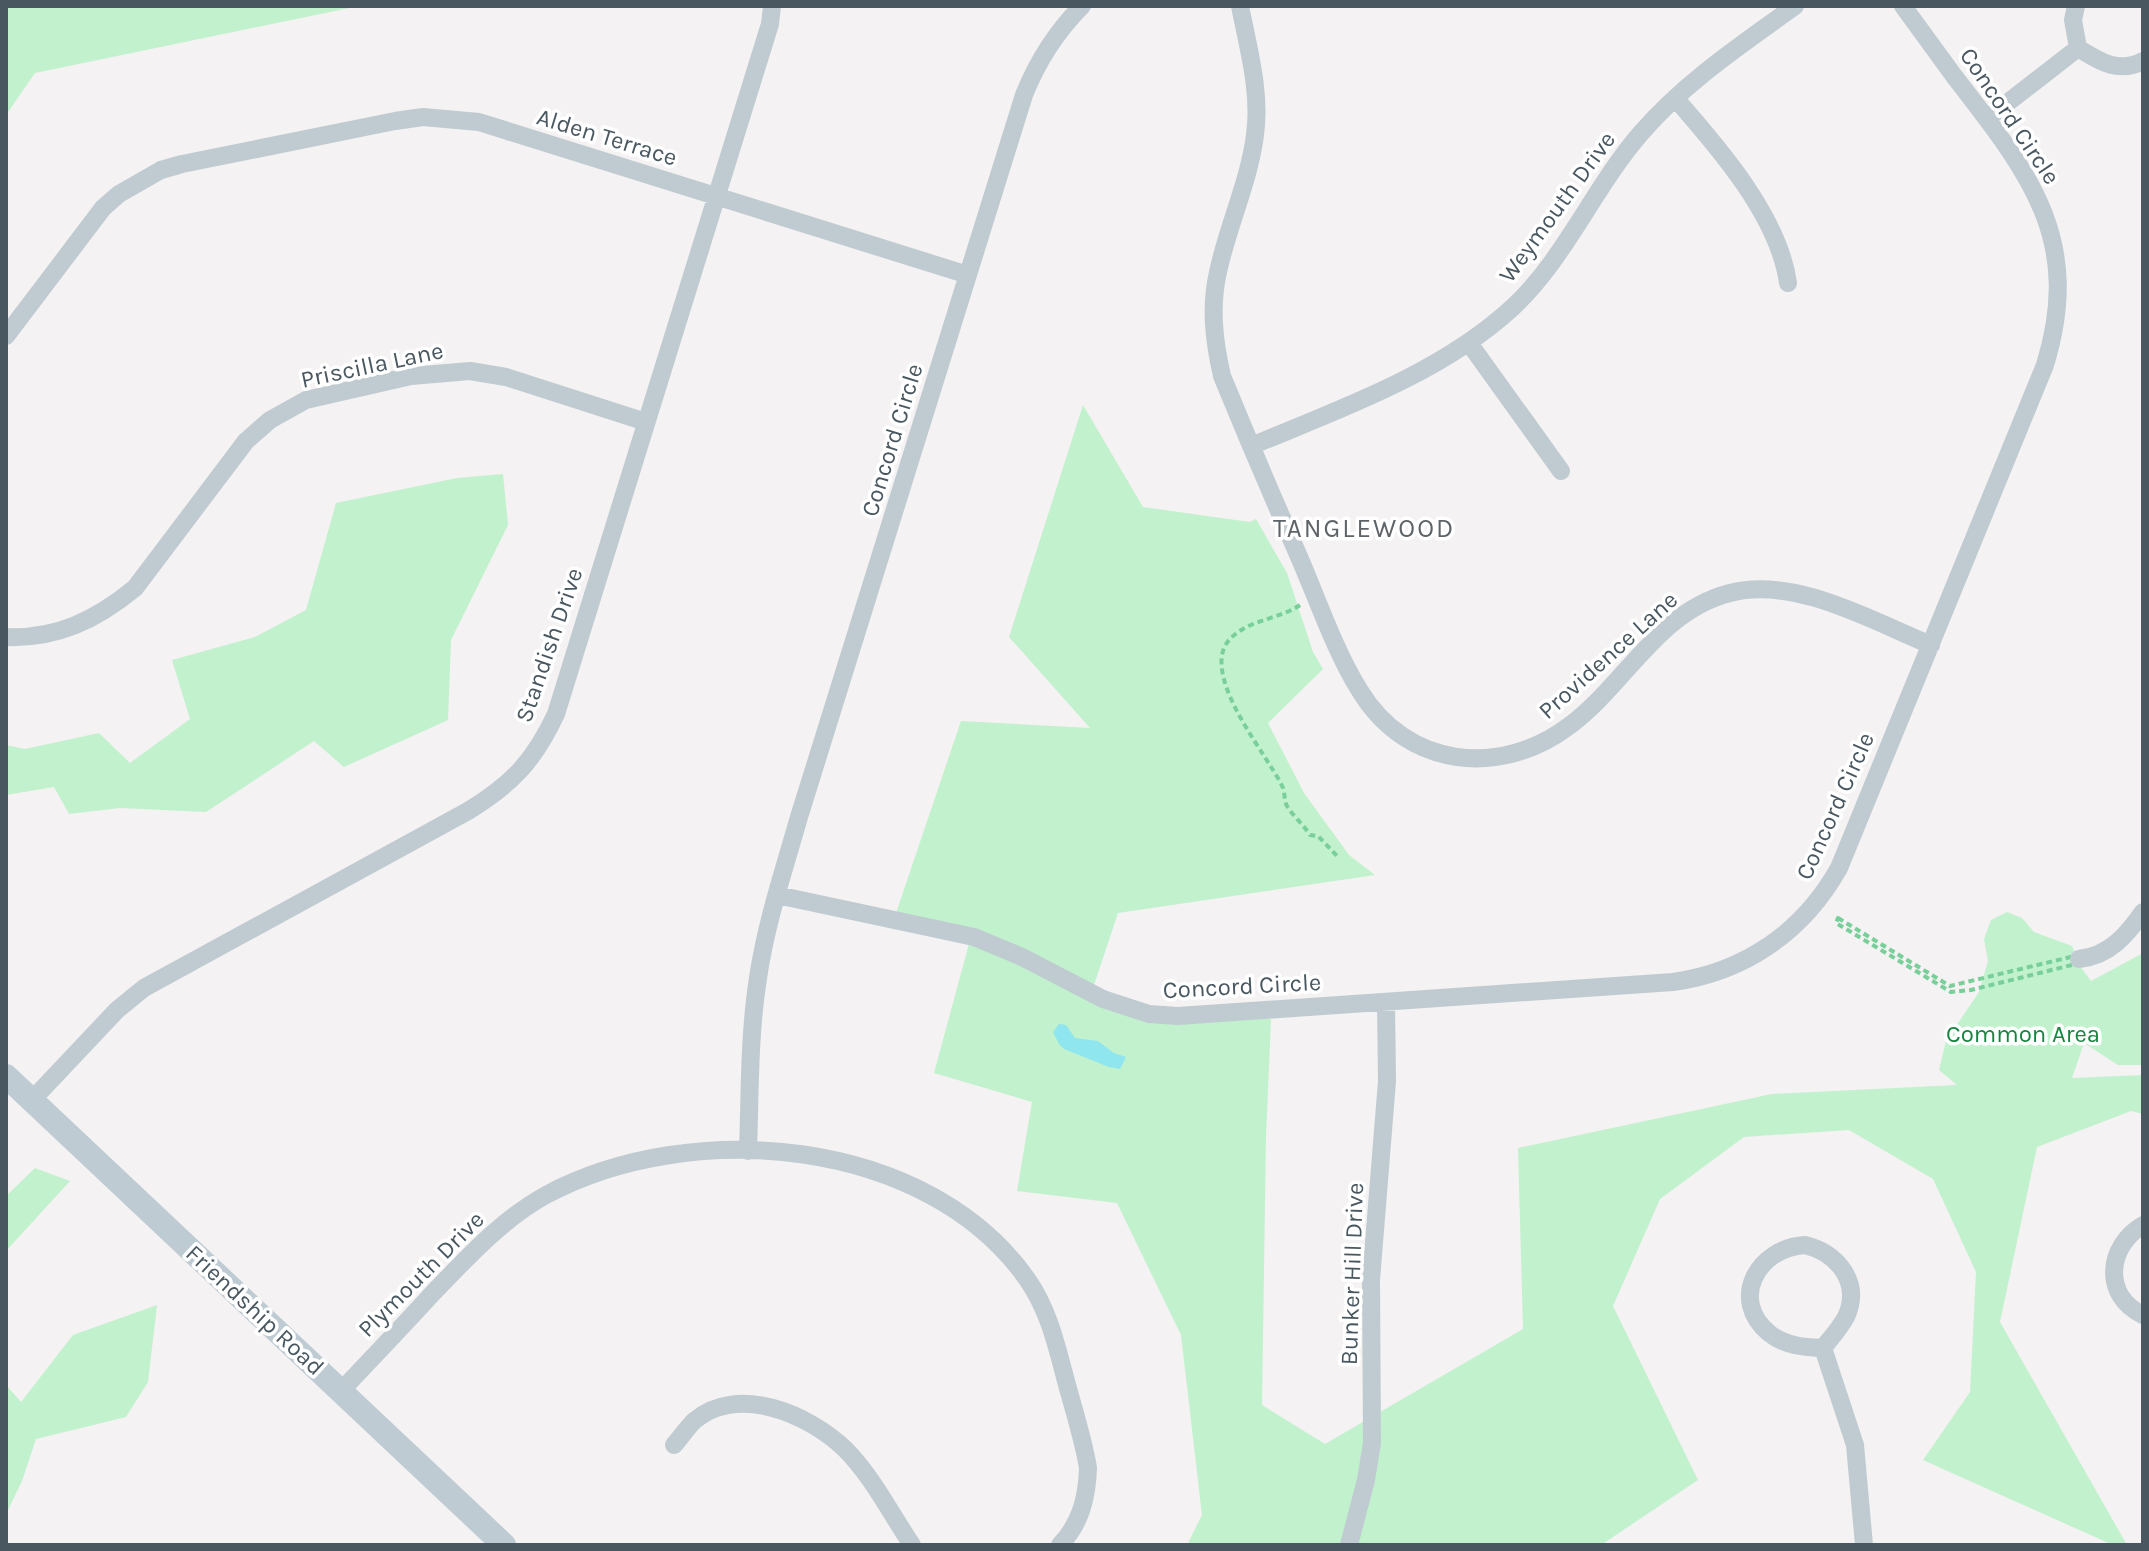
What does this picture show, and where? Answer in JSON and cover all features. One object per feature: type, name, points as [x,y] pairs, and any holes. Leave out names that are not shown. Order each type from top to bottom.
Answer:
[{"type":"street","name":"Standish Drive","points":[[32,1100],[117,1010],[144,988],[468,811],[511,782],[531,761],[556,714],[770,24],[772,6]]},
{"type":"street","points":[[968,275],[1033,73],[1064,24],[1082,6]]},
{"type":"street","points":[[1240,6],[1255,92],[1256,134],[1249,169],[1218,270],[1213,314],[1215,348],[1222,376],[1251,446]]},
{"type":"street","name":"Weymouth Drive","points":[[1251,446],[1432,366],[1469,343],[1527,293],[1640,133],[1708,68],[1795,6]]},
{"type":"street","name":"Concord Circle","points":[[777,895],[974,937],[1022,957],[1103,999],[1149,1014],[1178,1016],[1682,981],[1715,973],[1758,953],[1787,933],[1815,905],[1839,868],[2045,365],[2056,322],[2058,265],[2049,226],[2033,188],[1988,118],[1903,6]]},
{"type":"street","points":[[2076,6],[2073,20],[2078,48],[2105,65],[2119,67],[2143,61]]},
{"type":"street","points":[[1988,118],[2078,48]]},
{"type":"street","points":[[1675,98],[1700,127],[1770,224],[1779,244],[1788,283]]},
{"type":"street","name":"Alden Terrace","points":[[6,336],[89,223],[119,194],[141,180],[182,164],[423,117],[465,119],[968,275]]},
{"type":"street","name":"Concord Circle","points":[[748,1151],[752,1038],[765,937],[968,275]]},
{"type":"street","points":[[1469,343],[1561,471]]},
{"type":"street","name":"Priscilla Lane","points":[[6,637],[25,638],[69,629],[113,606],[135,588],[246,441],[270,420],[306,400],[411,376],[470,371],[506,377],[646,422]]},
{"type":"street","name":"Providence Lane","points":[[1251,446],[1358,689],[1381,718],[1408,739],[1431,750],[1473,759],[1513,756],[1551,740],[1575,722],[1682,614],[1730,592],[1762,589],[1800,593],[1931,645]]},
{"type":"street","points":[[2079,959],[2096,957],[2127,935],[2143,912]]},
{"type":"street","name":"Bunker Hill Drive","points":[[1349,1545],[1372,1443],[1371,1280],[1387,1081],[1386,1002]]},
{"type":"street","name":"Friendship Road","points":[[6,1076],[504,1545]]},
{"type":"street","name":"Plymouth Drive","points":[[341,1391],[482,1242],[510,1218],[543,1197],[592,1174],[632,1162],[681,1154],[748,1151],[832,1159],[877,1172],[924,1192],[981,1230],[1026,1278],[1051,1324],[1088,1468],[1082,1511],[1072,1531],[1060,1545]]},
{"type":"street","points":[[2143,1225],[2123,1241],[2114,1264],[2114,1279],[2121,1296],[2130,1307],[2143,1315]]},
{"type":"street","points":[[1805,1245],[1832,1256],[1844,1269],[1850,1283],[1848,1313],[1823,1348],[1782,1342],[1757,1320],[1751,1303],[1751,1285],[1758,1268],[1777,1251],[1805,1245]]},
{"type":"street","points":[[1823,1348],[1855,1445],[1864,1545]]},
{"type":"street","points":[[674,1445],[695,1420],[717,1409],[738,1404],[775,1409],[802,1419],[821,1429],[846,1450],[912,1545]]},
{"type":"path","points":[[1316,595],[1282,616],[1254,623],[1238,631],[1223,649],[1224,679],[1234,706],[1282,785],[1285,803],[1310,835],[1318,836],[1339,858]]},
{"type":"path","points":[[1838,918],[1950,986],[2079,955],[2079,959],[2080,963],[1971,990],[1951,992],[1836,923],[1838,918]]},
{"type":"green space","points":[[6,6],[359,6],[35,73],[6,115]]},
{"type":"green space","name":"Common Area","points":[[1083,405],[1143,507],[1250,522],[1256,519],[1287,573],[1313,652],[1323,669],[1268,723],[1304,793],[1349,855],[1375,875],[1118,913],[1089,1000],[1271,1019],[1262,1405],[1325,1444],[1523,1329],[1518,1148],[1772,1094],[1957,1085],[1939,1070],[1946,1041],[1979,992],[1988,961],[1984,939],[1991,920],[2007,912],[2022,918],[2034,932],[2072,946],[2091,981],[2143,953],[2143,1065],[2118,1065],[2084,1043],[2072,1078],[2143,1075],[2143,1114],[2131,1111],[2037,1147],[2000,1322],[2127,1545],[2113,1545],[1923,1460],[1970,1392],[1976,1272],[1933,1179],[1849,1130],[1744,1137],[1660,1199],[1613,1306],[1698,1480],[1601,1545],[1187,1545],[1202,1515],[1181,1335],[1117,1203],[1017,1191],[1032,1102],[934,1073],[970,940],[893,922],[961,721],[1090,728],[1009,637]]},
{"type":"green space","points":[[503,474],[508,525],[451,640],[448,720],[344,767],[314,741],[206,812],[120,808],[69,814],[54,787],[6,795],[6,745],[25,749],[99,733],[130,763],[190,719],[172,660],[255,637],[306,610],[336,503],[457,478]]},
{"type":"green space","points":[[35,1168],[70,1181],[6,1251],[6,1196]]},
{"type":"green space","points":[[157,1305],[148,1382],[126,1417],[36,1439],[22,1481],[6,1514],[6,1385],[21,1402],[73,1335]]},
{"type":"water","points":[[1059,1024],[1066,1025],[1075,1038],[1098,1041],[1114,1053],[1126,1057],[1120,1069],[1064,1049],[1053,1032]]},
{"type":"district","name":"TANGLEWOOD","points":[[1364,528]]}]
